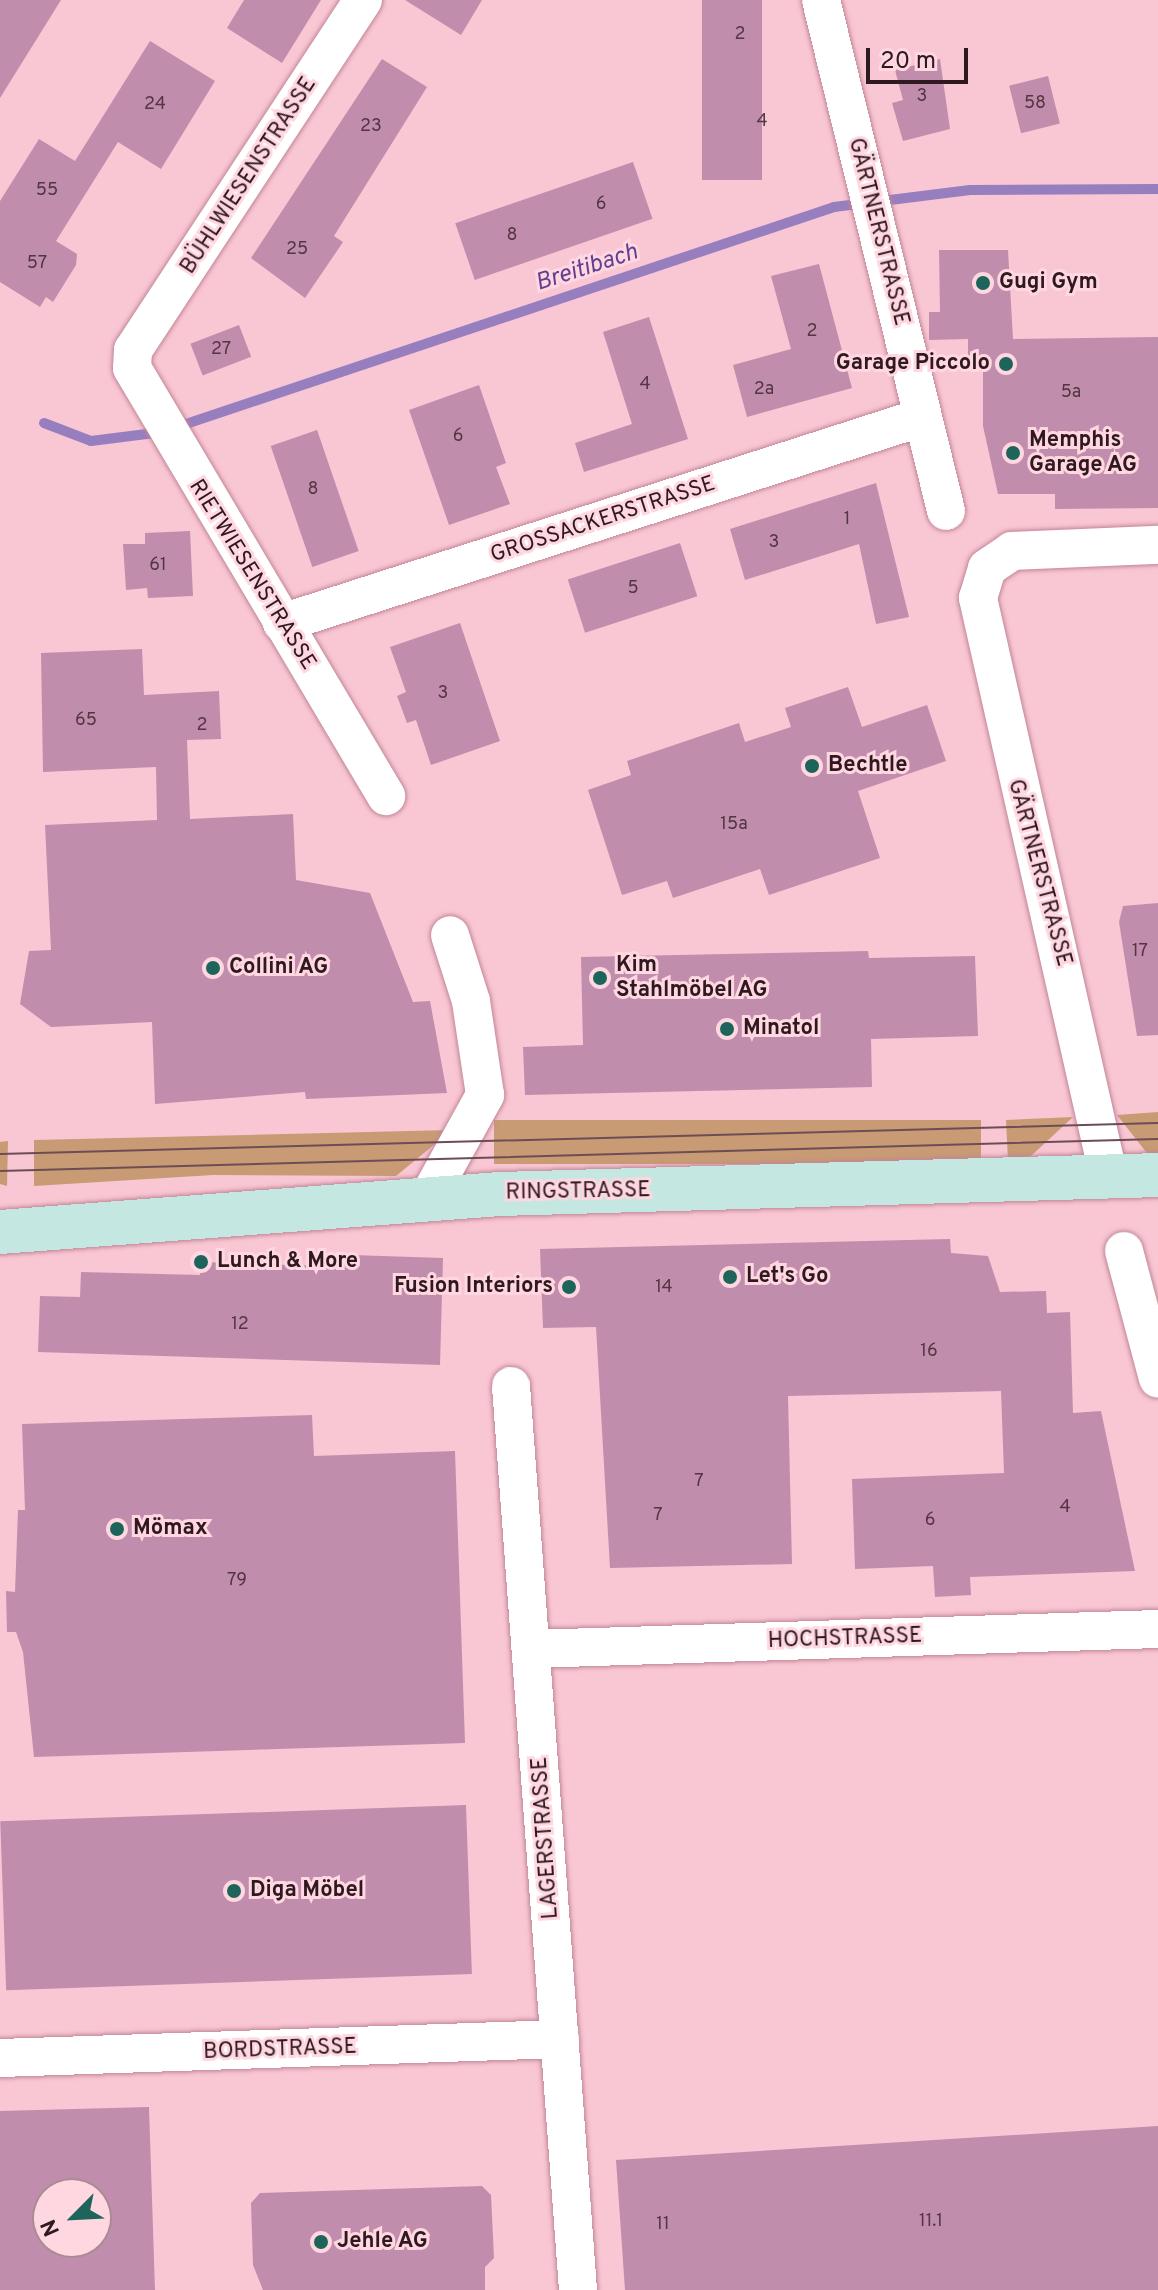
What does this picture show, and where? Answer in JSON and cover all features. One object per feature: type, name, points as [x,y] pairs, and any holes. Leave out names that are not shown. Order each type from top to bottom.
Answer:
[{"type":"main road","name":"RINGSTRASSE","points":[[0,1232],[428,1198],[1158,1175]]},
{"type":"street","name":"BÜHLWIESENSTRASSE","points":[[133,350],[363,0]]},
{"type":"street","name":"GÄRTNERSTRASSE","points":[[821,0],[946,511]]},
{"type":"street","name":"RIETWIESENSTRASSE","points":[[133,350],[136,386],[386,796]]},
{"type":"street","name":"GROSSACKERSTRASSE","points":[[282,623],[923,417]]},
{"type":"street","name":"GÄRTNERSTRASSE","points":[[1109,1178],[1098,1107],[977,618],[987,568],[1027,547],[1158,545]]},
{"type":"street","points":[[428,1198],[483,1110],[478,1045],[450,935]]},
{"type":"street","points":[[1124,1251],[1158,1379]]},
{"type":"street","name":"LAGERSTRASSE","points":[[511,1386],[578,2290]]},
{"type":"street","name":"HOCHSTRASSE","points":[[532,1649],[1158,1629]]},
{"type":"street","name":"BORDSTRASSE","points":[[0,2058],[560,2039]]},
{"type":"shaded area","points":[[1158,1112],[1158,1157],[1150,1157],[1117,1115]]},
{"type":"shaded area","points":[[1073,1117],[1031,1156],[1008,1161],[1006,1120]]},
{"type":"shaded area","points":[[494,1120],[981,1120],[981,1164],[494,1164]]},
{"type":"shaded area","points":[[452,1130],[396,1176],[213,1175],[34,1186],[34,1140]]},
{"type":"shaded area","points":[[8,1141],[7,1186],[0,1184],[0,1142]]},
{"type":"building","points":[[0,0],[61,0],[0,98]]},
{"type":"building","points":[[244,0],[321,0],[282,63],[227,28]]},
{"type":"building","points":[[405,0],[482,0],[461,35]]},
{"type":"building","points":[[702,0],[762,0],[762,180],[702,180]]},
{"type":"building","points":[[150,41],[215,81],[161,169],[118,142],[56,241],[77,254],[76,265],[53,302],[46,297],[40,307],[0,282],[0,201],[39,139],[75,161]]},
{"type":"building","points":[[382,59],[427,87],[334,236],[343,242],[305,298],[251,258]]},
{"type":"building","points":[[940,59],[950,129],[903,141],[892,103],[903,100],[895,70]]},
{"type":"building","points":[[1048,76],[1060,124],[1021,133],[1009,86]]},
{"type":"building","points":[[633,162],[653,219],[475,280],[455,223]]},
{"type":"building","points":[[939,250],[1008,250],[1013,339],[1158,337],[1158,508],[1055,509],[1055,494],[998,494],[983,426],[983,357],[968,357],[968,339],[929,340],[929,312],[940,312]]},
{"type":"building","points":[[819,264],[852,388],[747,417],[733,365],[791,349],[771,276]]},
{"type":"building","points":[[649,317],[688,439],[584,472],[575,443],[632,424],[603,332]]},
{"type":"building","points":[[239,325],[251,357],[203,375],[190,344]]},
{"type":"building","points":[[479,385],[506,463],[496,467],[510,504],[449,525],[409,410]]},
{"type":"building","points":[[317,430],[359,551],[312,567],[271,446]]},
{"type":"building","points":[[876,483],[909,617],[876,624],[859,544],[745,580],[730,529]]},
{"type":"building","points":[[190,531],[193,596],[148,598],[147,588],[126,590],[123,544],[145,544],[145,533]]},
{"type":"building","points":[[680,543],[697,596],[585,633],[568,579]]},
{"type":"building","points":[[460,623],[500,741],[431,765],[416,720],[407,723],[397,696],[406,692],[390,647]]},
{"type":"building","name":"Collini AG","points":[[142,649],[144,695],[219,691],[221,739],[187,740],[190,819],[293,814],[296,880],[370,893],[413,1002],[430,1001],[447,1093],[306,1099],[305,1092],[155,1104],[152,1022],[51,1027],[20,1004],[29,951],[51,950],[45,825],[157,820],[156,767],[43,772],[41,653]]},
{"type":"building","points":[[848,687],[862,727],[927,705],[946,761],[858,791],[880,858],[769,895],[760,869],[673,898],[667,881],[622,895],[588,790],[631,775],[627,761],[739,723],[745,742],[791,727],[785,708]]},
{"type":"building","points":[[1158,903],[1158,1035],[1137,1036],[1119,922],[1123,906]]},
{"type":"building","name":"Minatol","points":[[868,951],[869,958],[975,956],[978,1036],[871,1039],[872,1087],[525,1095],[523,1047],[583,1045],[581,957]]},
{"type":"building","points":[[950,1239],[951,1253],[988,1256],[1000,1292],[1046,1291],[1047,1313],[1070,1312],[1073,1413],[1101,1411],[1135,1571],[970,1577],[971,1595],[935,1597],[933,1566],[855,1569],[852,1479],[1004,1473],[1001,1391],[788,1396],[792,1564],[610,1568],[596,1327],[543,1328],[540,1249]]},
{"type":"building","points":[[321,1254],[443,1258],[440,1365],[38,1352],[40,1296],[80,1297],[81,1272],[200,1275],[201,1262],[320,1266]]},
{"type":"building","points":[[312,1415],[314,1456],[455,1451],[465,1743],[34,1757],[23,1652],[16,1632],[7,1632],[6,1591],[15,1592],[18,1510],[25,1510],[22,1424]]},
{"type":"building","name":"Diga Möbel","points":[[466,1805],[472,1974],[6,1990],[0,1821]]},
{"type":"building","points":[[149,2107],[155,2290],[0,2290],[0,2111]]},
{"type":"building","points":[[1158,2126],[1158,2290],[625,2290],[616,2160]]},
{"type":"building","points":[[482,2186],[491,2195],[494,2258],[485,2267],[485,2290],[263,2290],[253,2265],[251,2203],[260,2193]]},
{"type":"waterway","name":"Breitibach","points":[[177,427],[834,207],[970,190],[1158,189]]},
{"type":"waterway","name":"Breitibach","points":[[44,423],[91,441],[162,432]]},
{"type":"tram line","points":[[0,1154],[1158,1123]]},
{"type":"tram line","points":[[0,1171],[1158,1139]]},
{"type":"place","name":"Gugi Gym","points":[[983,283]]},
{"type":"place","name":"Garage Piccolo","points":[[1006,364]]},
{"type":"place","name":"Memphis Garage AG","points":[[1013,453]]},
{"type":"place","name":"Bechtle","points":[[812,766]]},
{"type":"place","name":"Collini AG","points":[[213,968]]},
{"type":"place","name":"Kim Stahlmöbel AG","points":[[600,978]]},
{"type":"place","name":"Minatol","points":[[727,1029]]},
{"type":"place","name":"Lunch & More","points":[[201,1262]]},
{"type":"place","name":"Let's Go","points":[[730,1277]]},
{"type":"place","name":"Fusion Interiors","points":[[569,1287]]},
{"type":"place","name":"Mömax","points":[[117,1529]]},
{"type":"place","name":"Diga Möbel","points":[[234,1891]]},
{"type":"place","name":"Jehle AG","points":[[321,2242]]}]
